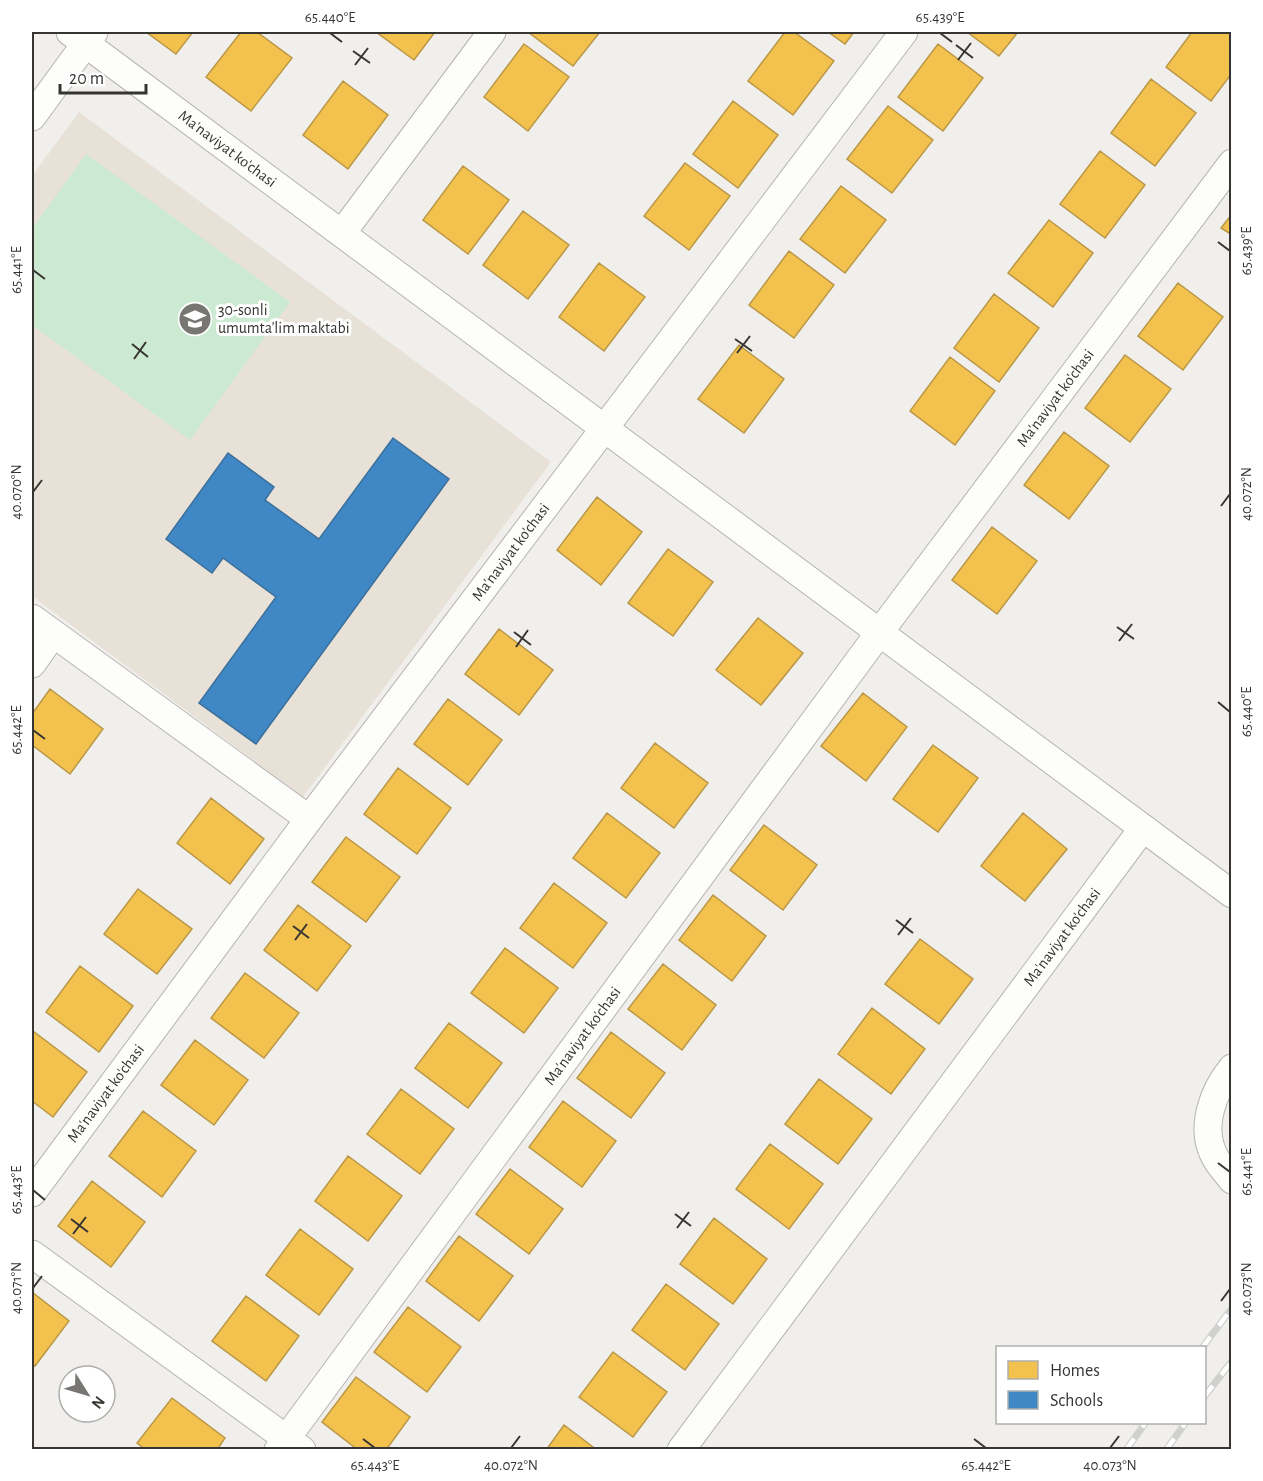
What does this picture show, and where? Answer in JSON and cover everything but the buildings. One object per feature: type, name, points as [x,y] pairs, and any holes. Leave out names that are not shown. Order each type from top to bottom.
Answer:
[{"type":"street","points":[[342,233],[492,32]]},
{"type":"street","name":"Ma'naviyat ko'chasi","points":[[32,1193],[309,819],[904,32]]},
{"type":"street","name":"Ma'naviyat ko'chasi","points":[[32,117],[83,35],[342,233],[1232,894]]},
{"type":"street","name":"Ma'naviyat ko'chasi","points":[[32,1254],[289,1446],[879,633],[1232,163]]},
{"type":"street","points":[[32,618],[309,819]]},
{"type":"street","points":[[32,664],[53,634]]},
{"type":"street","name":"Ma'naviyat ko'chasi","points":[[681,1449],[1143,828]]},
{"type":"street","points":[[1232,1068],[1210,1104],[1208,1134],[1214,1155],[1232,1180]]},
{"type":"shaded area","name":"30-sonli umumta'lim maktabi","points":[[79,112],[551,462],[303,797],[32,596],[32,176]]},
{"type":"green space","points":[[86,154],[290,302],[190,440],[32,325],[32,229]]},
{"type":"railway","points":[[1204,1346],[1232,1308]]},
{"type":"railway","points":[[1206,1394],[1232,1361]]},
{"type":"railway","points":[[1126,1450],[1145,1424]]},
{"type":"railway","points":[[1166,1450],[1185,1424]]},
{"type":"place","name":"30-sonli umumta'lim maktabi","points":[[195,319]]}]
